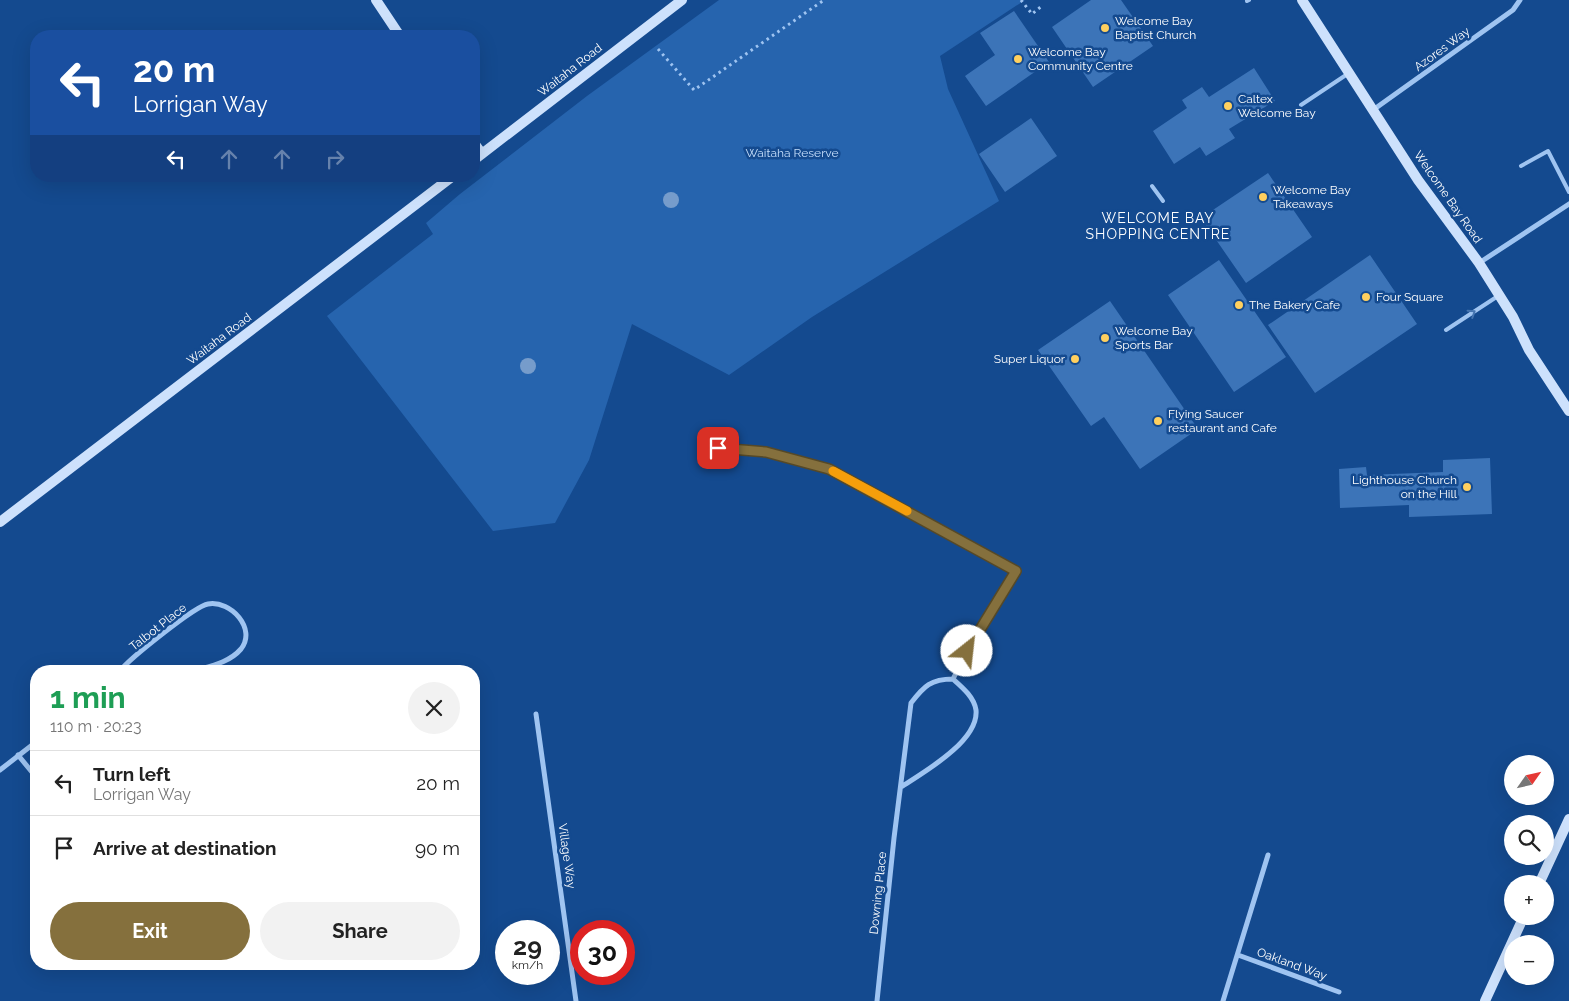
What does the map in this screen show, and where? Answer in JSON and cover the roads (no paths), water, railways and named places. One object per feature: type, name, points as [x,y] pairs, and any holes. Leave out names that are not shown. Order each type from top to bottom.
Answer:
[{"type":"street","points":[[376,0],[396,30]]},
{"type":"street","name":"Waitaha Road","points":[[480,155],[682,0]]},
{"type":"street","name":"Welcome Bay Road","points":[[1302,0],[1418,180],[1479,263],[1513,318],[1529,350],[1569,411]]},
{"type":"street","name":"Azores Way","points":[[1373,110],[1513,10],[1520,0]]},
{"type":"street","name":"Waitaha Road","points":[[0,522],[445,182]]},
{"type":"street","points":[[1479,263],[1569,204]]},
{"type":"street","points":[[718,448],[766,452],[829,469],[1016,571],[974,637],[953,679],[968,693],[976,709],[974,726],[962,742],[902,787]]},
{"type":"street","name":"Talbot Place","points":[[127,665],[145,648],[197,609],[207,604],[217,604],[228,608],[241,619],[246,630],[244,643],[240,650],[223,662],[213,665]]},
{"type":"street","name":"Downing Place","points":[[877,1001],[894,838],[912,703],[923,687],[940,679],[953,679]]},
{"type":"street","name":"Village Way","points":[[536,714],[576,1001]]},
{"type":"street","points":[[0,770],[30,746]]},
{"type":"street","points":[[18,755],[30,770]]},
{"type":"street","points":[[1543,875],[1569,819]]},
{"type":"street","name":"Oakland Way","points":[[1224,1001],[1268,855]]},
{"type":"street","points":[[1485,1001],[1520,925]]},
{"type":"street","name":"Oakland Way","points":[[1238,955],[1339,992]]},
{"type":"lane","points":[[1301,105],[1349,73]]},
{"type":"lane","points":[[1521,166],[1548,151],[1569,192]]},
{"type":"lane","points":[[1152,186],[1163,201]]},
{"type":"lane","points":[[1446,330],[1499,296]]},
{"type":"place","name":"Welcome Bay Baptist Church","points":[[1105,28]]},
{"type":"place","name":"Welcome Bay Community Centre","points":[[1018,59]]},
{"type":"place","name":"Caltex Welcome Bay","points":[[1228,106]]},
{"type":"place","name":"Welcome Bay Takeaways","points":[[1263,197]]},
{"type":"place","name":"Four Square","points":[[1366,297]]},
{"type":"place","name":"The Bakery Cafe","points":[[1239,305]]},
{"type":"place","name":"Welcome Bay Sports Bar","points":[[1105,338]]},
{"type":"place","name":"Super Liquor","points":[[1075,359]]},
{"type":"place","name":"Flying Saucer restaurant and Cafe","points":[[1158,421]]},
{"type":"place","name":"Lighthouse Church on the Hill","points":[[1467,487]]},
{"type":"district","name":"WELCOME BAY SHOPPING CENTRE","points":[[1158,226]]},
{"type":"park label","name":"Waitaha Reserve","points":[[792,153]]}]
